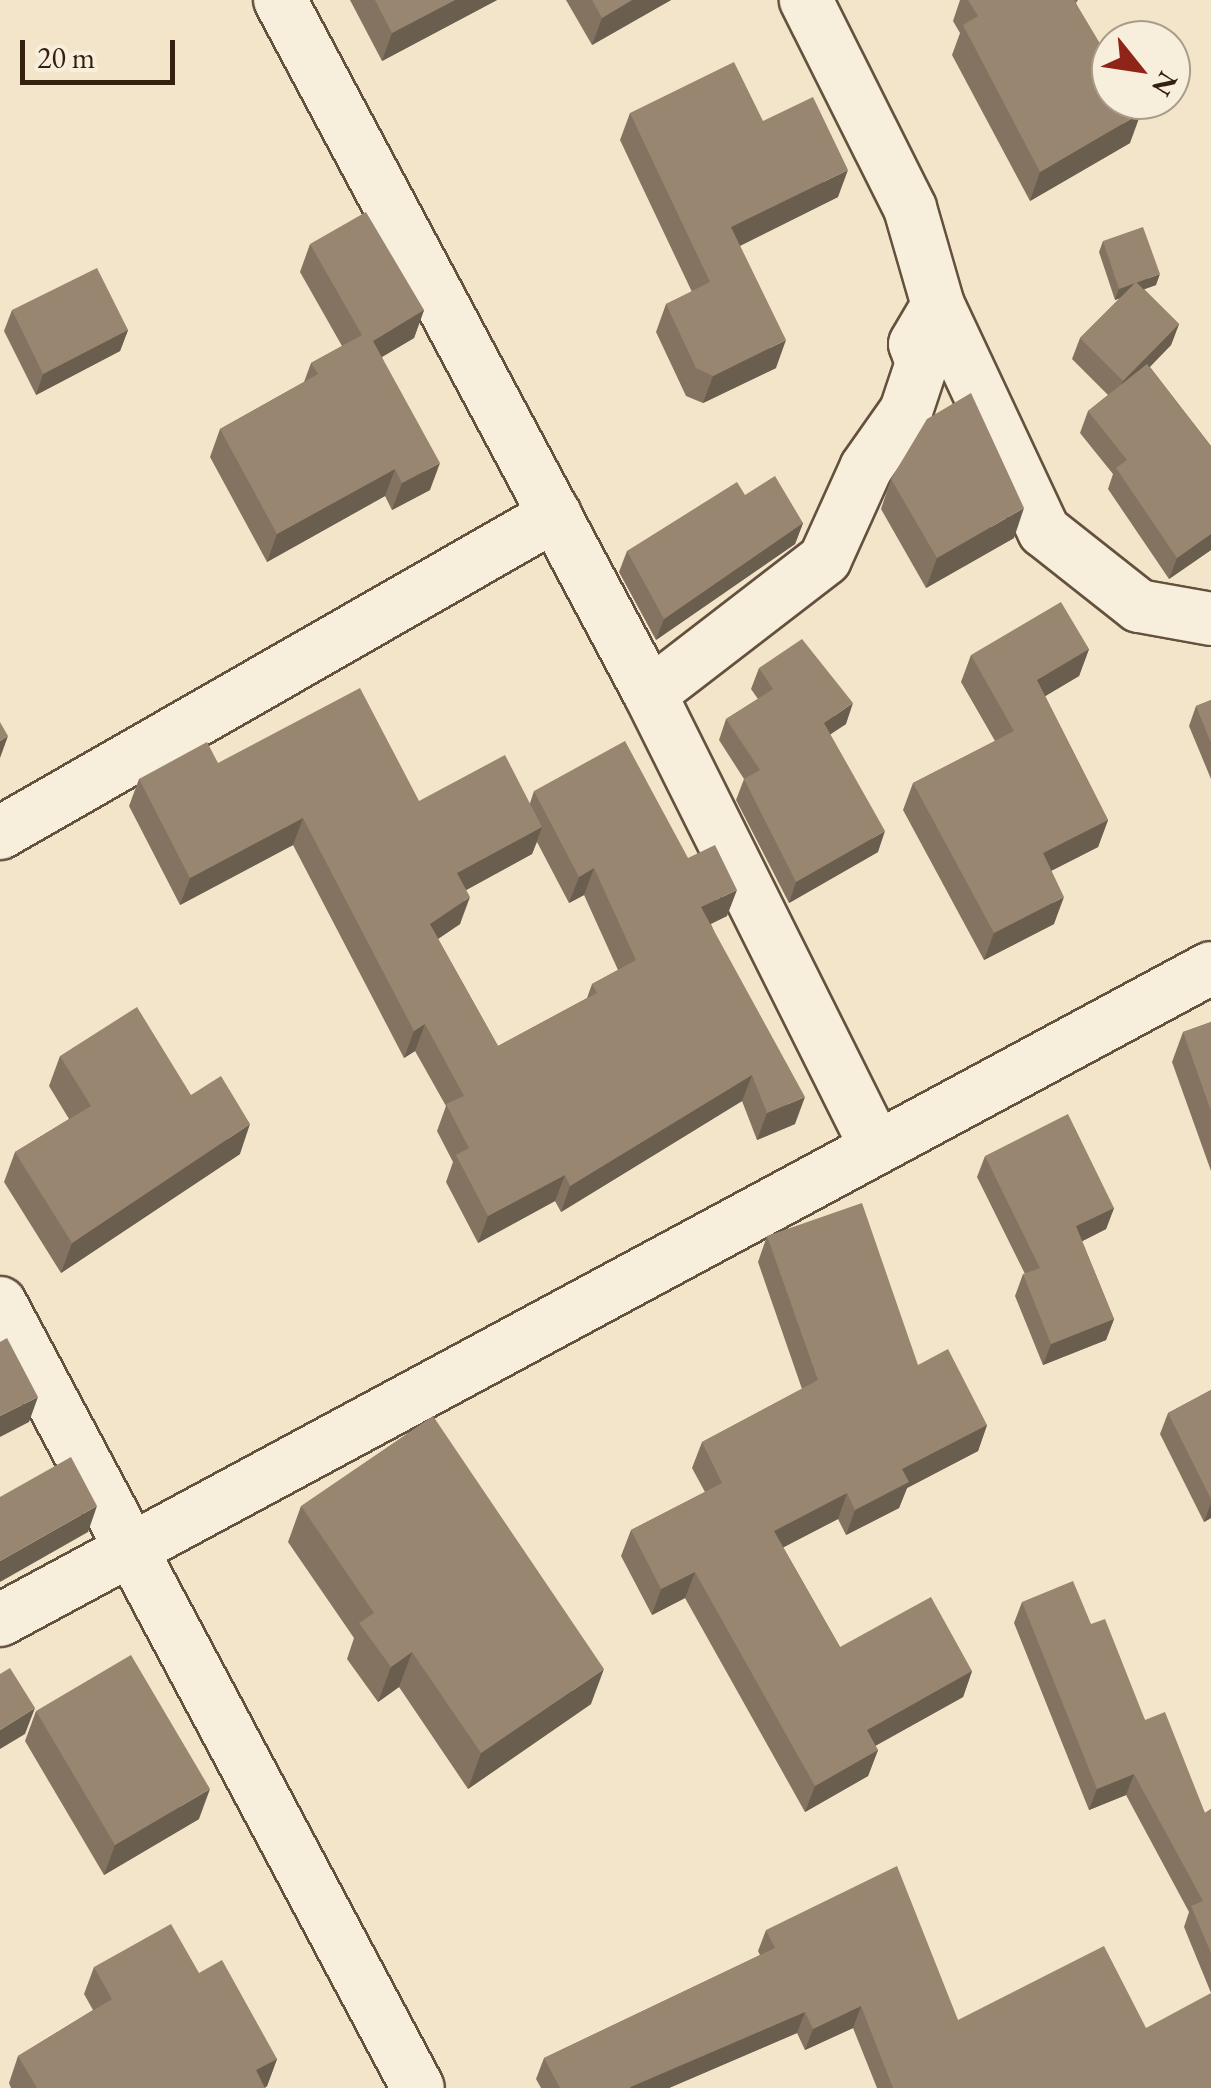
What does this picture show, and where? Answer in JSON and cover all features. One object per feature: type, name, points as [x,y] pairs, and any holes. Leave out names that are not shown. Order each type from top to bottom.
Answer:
[{"type":"street","points":[[280,0],[650,694],[874,1145]]},
{"type":"street","points":[[806,0],[910,208],[938,305],[1044,531],[1139,606],[1211,619]]},
{"type":"street","points":[[650,694],[826,558],[866,468],[906,412],[922,363],[916,344],[938,305]]},
{"type":"street","points":[[0,833],[555,515]]},
{"type":"street","points":[[0,1620],[874,1145],[1211,968]]},
{"type":"street","points":[[0,1303],[418,2088]]},
{"type":"building","points":[[375,0],[455,0],[392,33]]},
{"type":"building","points":[[592,0],[632,0],[602,18]]},
{"type":"building","points":[[968,0],[1074,0],[1091,28],[1091,120],[1129,120],[1040,172],[963,25],[978,16]]},
{"type":"building","points":[[734,62],[763,121],[813,97],[848,170],[731,227],[786,340],[713,376],[696,368],[666,304],[710,282],[630,113]]},
{"type":"building","points":[[366,212],[424,310],[373,341],[440,463],[402,483],[395,469],[277,534],[220,429],[318,374],[311,363],[362,335],[310,244]]},
{"type":"building","points":[[1143,227],[1160,274],[1119,289],[1103,241]]},
{"type":"building","points":[[97,268],[128,330],[43,374],[12,310]]},
{"type":"building","points":[[1136,282],[1179,324],[1123,381],[1080,338]]},
{"type":"building","points":[[1147,364],[1211,446],[1211,534],[1177,558],[1116,468],[1127,460],[1088,411]]},
{"type":"building","points":[[971,393],[1024,508],[937,558],[891,479],[927,419]]},
{"type":"building","points":[[775,476],[803,523],[664,619],[627,551],[737,482],[745,495]]},
{"type":"building","points":[[1061,602],[1089,649],[1037,680],[1108,820],[1043,853],[1064,897],[994,933],[913,783],[1014,731],[971,655]]},
{"type":"building","points":[[802,639],[853,703],[824,723],[885,831],[796,882],[744,779],[760,770],[726,719],[773,689],[759,668]]},
{"type":"building","points":[[360,688],[419,801],[505,755],[542,827],[457,873],[470,897],[430,924],[498,1046],[597,993],[592,984],[636,960],[594,868],[579,877],[534,791],[625,741],[688,858],[715,845],[737,890],[701,907],[805,1097],[767,1113],[752,1075],[570,1186],[565,1175],[488,1216],[456,1155],[469,1148],[446,1104],[464,1096],[425,1024],[414,1031],[303,818],[190,878],[139,779],[207,742],[218,763]]},
{"type":"building","points":[[1211,700],[1211,743],[1196,706]]},
{"type":"building","points":[[0,722],[8,736],[0,741]]},
{"type":"building","points":[[137,1007],[191,1095],[221,1076],[250,1124],[72,1243],[15,1152],[91,1106],[60,1056]]},
{"type":"building","points":[[1211,1022],[1211,1111],[1183,1032]]},
{"type":"building","points":[[1068,1114],[1114,1208],[1076,1226],[1114,1319],[1051,1344],[1023,1274],[1040,1268],[985,1156]]},
{"type":"building","points":[[862,1203],[918,1365],[948,1349],[987,1425],[902,1469],[909,1482],[855,1510],[847,1493],[774,1531],[840,1647],[931,1597],[972,1671],[867,1730],[878,1750],[815,1786],[695,1572],[661,1589],[631,1530],[722,1483],[702,1442],[818,1380],[767,1236]]},
{"type":"building","points":[[7,1338],[38,1397],[0,1416],[0,1342]]},
{"type":"building","points":[[1211,1390],[1211,1499],[1168,1413]]},
{"type":"building","points":[[433,1416],[604,1669],[481,1753],[412,1652],[391,1667],[359,1623],[374,1613],[301,1506]]},
{"type":"building","points":[[71,1457],[97,1506],[0,1561],[0,1497]]},
{"type":"building","points":[[1073,1581],[1091,1624],[1105,1619],[1145,1720],[1165,1712],[1205,1813],[1211,1809],[1211,1953],[1191,1906],[1203,1901],[1134,1774],[1097,1789],[1022,1602]]},
{"type":"building","points":[[131,1655],[210,1789],[115,1845],[36,1711]]},
{"type":"building","points":[[10,1668],[35,1708],[0,1730],[0,1674]]},
{"type":"building","points":[[897,1866],[958,2020],[1104,1946],[1146,2028],[1211,1993],[1211,2088],[893,2088],[861,2006],[813,2029],[805,2012],[630,2088],[560,2088],[544,2058],[775,1948],[766,1930]]},
{"type":"building","points":[[171,1924],[199,1973],[222,1960],[277,2059],[256,2070],[265,2088],[37,2088],[18,2056],[112,1999],[94,1967]]}]
